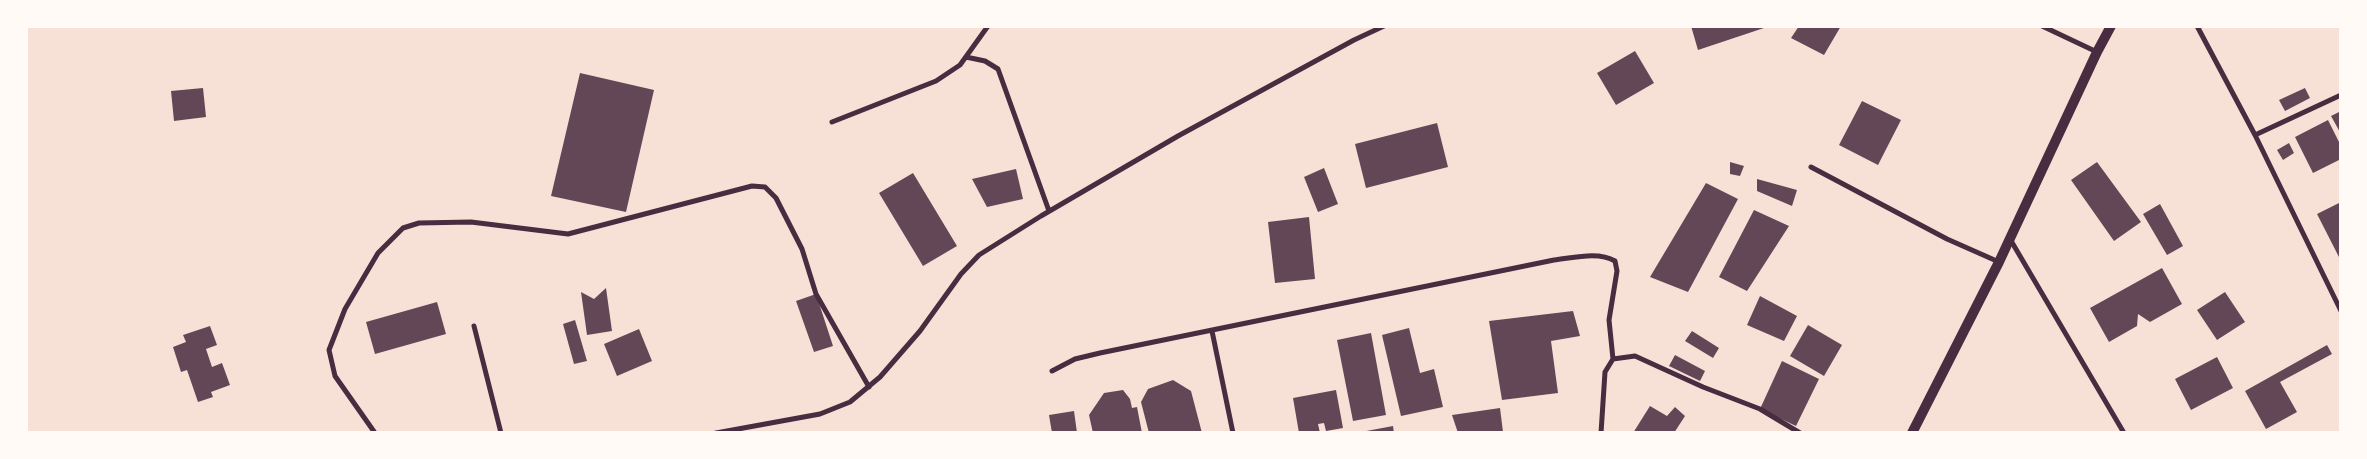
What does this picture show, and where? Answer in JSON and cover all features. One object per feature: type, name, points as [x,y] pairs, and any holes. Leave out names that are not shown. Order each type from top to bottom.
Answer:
[{"type":"main road","points":[[1912,433],[1999,262],[2097,52],[2111,26]]},
{"type":"street","points":[[832,122],[936,81],[960,65],[988,26]]},
{"type":"street","points":[[716,433],[820,414],[850,402],[869,387],[920,331],[961,274],[980,255],[1050,211],[1178,136],[1354,40],[1384,26]]},
{"type":"street","points":[[2042,26],[2097,52]]},
{"type":"street","points":[[2197,26],[2256,135],[2341,311]]},
{"type":"street","points":[[966,57],[985,61],[998,69],[1050,211]]},
{"type":"street","points":[[2256,135],[2341,95]]},
{"type":"street","points":[[1811,167],[1947,239],[1999,262]]},
{"type":"street","points":[[375,433],[335,376],[329,350],[345,309],[378,253],[403,228],[419,223],[471,222],[568,234],[752,186],[765,187],[776,198],[802,249],[816,294],[869,387]]},
{"type":"street","points":[[2010,239],[2124,433]]},
{"type":"street","points":[[1052,371],[1075,359],[1554,260],[1598,256],[1607,257],[1615,261],[1617,271],[1610,320],[1613,359],[1605,372],[1601,433]]},
{"type":"street","points":[[474,326],[501,433]]},
{"type":"street","points":[[1212,331],[1233,433]]},
{"type":"street","points":[[1613,359],[1635,356],[1703,387],[1760,409],[1800,433]]},
{"type":"building","points":[[1691,26],[1763,26],[1764,28],[1698,50]]},
{"type":"building","points":[[1799,26],[1841,26],[1824,55],[1791,38]]},
{"type":"building","points":[[1635,51],[1654,83],[1616,105],[1597,73]]},
{"type":"building","points":[[580,73],[654,90],[626,212],[551,196]]},
{"type":"building","points":[[203,88],[206,117],[174,121],[171,91]]},
{"type":"building","points":[[2305,88],[2310,98],[2285,111],[2279,100]]},
{"type":"building","points":[[1862,101],[1901,120],[1878,165],[1839,145]]},
{"type":"building","points":[[2341,111],[2341,134],[2331,116]]},
{"type":"building","points":[[2328,120],[2341,146],[2341,159],[2313,173],[2295,137]]},
{"type":"building","points":[[1437,123],[1448,167],[1366,188],[1355,144]]},
{"type":"building","points":[[2289,143],[2294,153],[2283,160],[2277,150]]},
{"type":"building","points":[[1730,162],[1744,166],[1740,176],[1730,174]]},
{"type":"building","points":[[2097,162],[2141,222],[2114,241],[2071,180]]},
{"type":"building","points":[[1324,168],[1338,204],[1318,212],[1304,177]]},
{"type":"building","points":[[1016,169],[1023,199],[987,207],[972,179]]},
{"type":"building","points":[[913,173],[957,246],[923,266],[879,193]]},
{"type":"building","points":[[1757,179],[1797,190],[1792,206],[1757,191]]},
{"type":"building","points":[[1706,183],[1738,199],[1688,292],[1650,277]]},
{"type":"building","points":[[2341,202],[2341,261],[2317,214]]},
{"type":"building","points":[[2160,204],[2183,246],[2167,255],[2143,214]]},
{"type":"building","points":[[1754,210],[1789,226],[1747,291],[1719,277]]},
{"type":"building","points":[[1309,217],[1315,279],[1275,283],[1268,222]]},
{"type":"building","points":[[2162,268],[2182,304],[2150,322],[2138,314],[2137,326],[2109,342],[2090,308]]},
{"type":"building","points":[[606,288],[612,331],[587,335],[581,292],[594,299]]},
{"type":"building","points":[[2225,292],[2245,322],[2217,340],[2197,310]]},
{"type":"building","points":[[816,294],[833,346],[814,352],[796,301]]},
{"type":"building","points":[[1760,296],[1797,316],[1784,341],[1747,325]]},
{"type":"building","points":[[437,302],[446,334],[375,354],[366,322]]},
{"type":"building","points":[[1573,311],[1580,336],[1551,341],[1558,393],[1502,400],[1489,321]]},
{"type":"building","points":[[575,320],[587,361],[574,364],[563,324]]},
{"type":"building","points":[[1808,325],[1842,345],[1824,376],[1790,356]]},
{"type":"building","points":[[210,326],[217,345],[206,349],[212,367],[222,363],[230,385],[211,392],[213,397],[198,402],[187,370],[181,372],[173,347],[186,342],[183,335]]},
{"type":"building","points":[[1409,328],[1420,373],[1434,369],[1443,407],[1401,416],[1382,335]]},
{"type":"building","points":[[639,329],[652,361],[617,376],[604,344]]},
{"type":"building","points":[[1692,331],[1719,348],[1713,358],[1685,341]]},
{"type":"building","points":[[1371,333],[1386,415],[1353,421],[1337,340]]},
{"type":"building","points":[[2327,345],[2332,354],[2280,382],[2297,412],[2266,429],[2245,391]]},
{"type":"building","points":[[1675,355],[1705,371],[1700,381],[1669,366]]},
{"type":"building","points":[[2217,357],[2233,388],[2191,410],[2175,379]]},
{"type":"building","points":[[1782,361],[1819,379],[1796,426],[1760,409]]},
{"type":"building","points":[[1173,380],[1191,391],[1202,433],[1149,433],[1141,402],[1148,389]]},
{"type":"building","points":[[1123,390],[1130,399],[1132,408],[1137,407],[1142,433],[1093,433],[1089,415],[1104,393]]},
{"type":"building","points":[[1336,390],[1343,428],[1326,431],[1324,423],[1318,424],[1320,433],[1299,433],[1293,398]]},
{"type":"building","points":[[1650,406],[1667,416],[1675,407],[1685,416],[1674,433],[1633,433]]},
{"type":"building","points":[[1500,408],[1503,432],[1458,433],[1452,415]]},
{"type":"building","points":[[1074,411],[1077,433],[1052,433],[1049,415]]},
{"type":"building","points":[[1393,426],[1394,433],[1361,433],[1361,432]]}]
